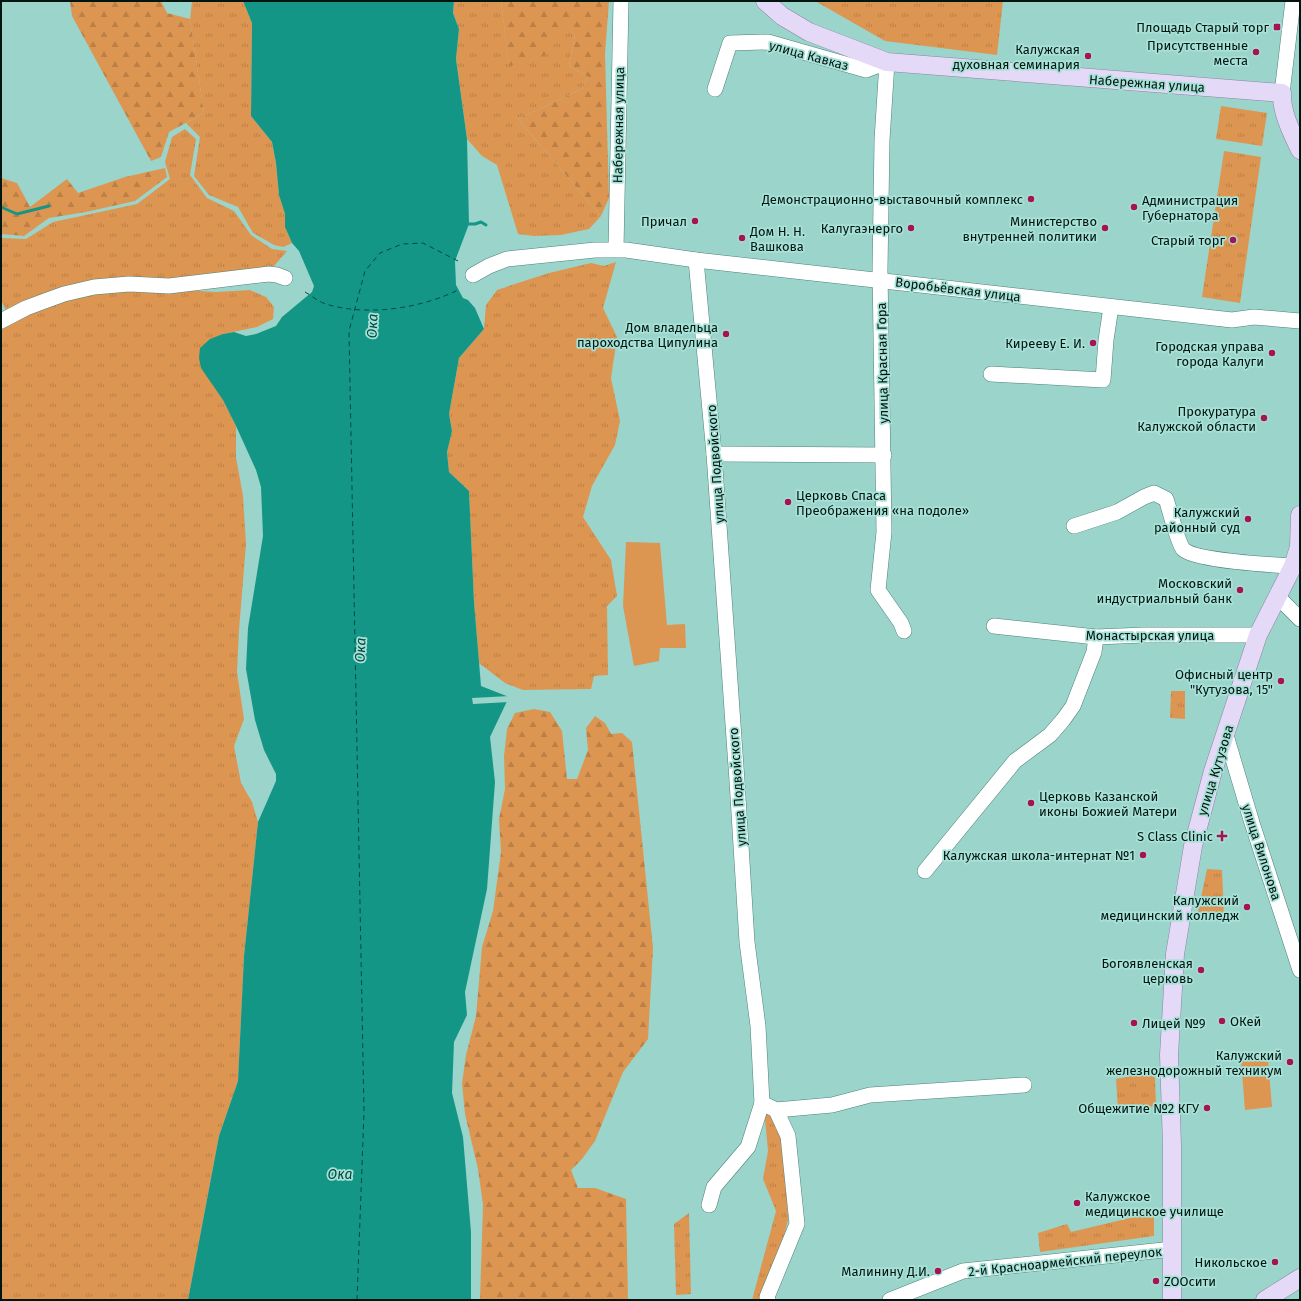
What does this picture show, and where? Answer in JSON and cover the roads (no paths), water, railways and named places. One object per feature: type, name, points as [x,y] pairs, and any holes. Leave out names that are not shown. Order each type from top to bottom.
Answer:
[{"type":"main road","name":"Набережная улица","points":[[765,1],[782,16],[809,32],[887,62],[1282,94]]},
{"type":"main road","points":[[1282,94],[1281,102],[1284,112],[1299,148]]},
{"type":"main road","name":"улица Кутузова","points":[[1172,1300],[1172,1146],[1169,1055],[1175,954],[1193,846],[1213,770],[1258,635],[1293,566],[1298,548],[1300,515]]},
{"type":"main road","points":[[1266,1300],[1300,1278]]},
{"type":"street","name":"Набережная улица","points":[[616,249],[621,1]]},
{"type":"street","points":[[1282,94],[1293,1]]},
{"type":"street","name":"улица Кавказ","points":[[715,89],[730,43],[768,42],[866,70],[887,62]]},
{"type":"street","name":"улица Красная Гора","points":[[887,62],[882,140],[881,280],[884,532],[878,590],[901,622],[904,631]]},
{"type":"street","name":"Воробьёвская улица","points":[[474,275],[489,266],[507,259],[616,249],[696,260],[1232,320],[1254,317],[1300,321]]},
{"type":"street","name":"улица Подвойского","points":[[696,260],[714,454],[747,942],[758,1026],[762,1103]]},
{"type":"street","points":[[1,321],[26,308],[42,302],[64,294],[94,287],[129,284],[169,286],[270,274],[285,278]]},
{"type":"street","points":[[991,374],[1103,380],[1106,340],[1111,307]]},
{"type":"street","points":[[714,454],[884,455]]},
{"type":"street","points":[[1074,526],[1117,512],[1154,493],[1166,499],[1181,544],[1184,549],[1193,554],[1221,559],[1293,566]]},
{"type":"street","points":[[1278,597],[1300,619]]},
{"type":"street","name":"Монастырская улица","points":[[994,626],[1096,637],[1144,635],[1258,635]]},
{"type":"street","points":[[925,870],[1015,761],[1050,735],[1063,720],[1073,706],[1094,652],[1096,637]]},
{"type":"street","name":"улица Вилонова","points":[[1225,732],[1252,823],[1300,970]]},
{"type":"street","points":[[709,1205],[714,1187],[748,1147],[762,1103],[776,1110],[832,1105],[870,1095],[1024,1085]]},
{"type":"street","points":[[767,1299],[797,1224],[788,1136],[776,1110]]},
{"type":"street","name":"2-й Красноармейский переулок","points":[[890,1300],[963,1271],[1173,1249]]},
{"type":"water","name":"Ока","points":[[243,1],[454,1],[453,13],[459,29],[456,59],[467,139],[469,224],[455,261],[456,285],[463,298],[468,300],[475,308],[484,329],[459,358],[449,414],[452,431],[447,452],[449,472],[469,491],[474,602],[481,686],[509,697],[490,737],[495,782],[487,889],[465,992],[467,1015],[454,1042],[452,1093],[463,1137],[471,1232],[471,1300],[188,1300],[219,1136],[238,1081],[244,956],[258,822],[276,781],[276,774],[264,750],[255,720],[246,669],[248,628],[263,536],[261,487],[256,470],[223,400],[201,368],[199,358],[200,348],[210,339],[223,334],[234,332],[246,336],[256,334],[276,326],[282,317],[312,292],[314,286],[299,251],[292,243],[285,227],[285,214],[279,195],[276,163],[272,142],[251,116],[252,23]]},
{"type":"waterway","points":[[1,207],[17,214],[49,206]]},
{"type":"waterway","points":[[469,224],[481,222],[486,225]]},
{"type":"place","name":"Площадь Старый торг","points":[[1277,27]]},
{"type":"place","name":"Присутственные места","points":[[1256,52]]},
{"type":"place","name":"Калужская духовная семинария","points":[[1088,56]]},
{"type":"place","name":"Демонстрационно-выставочный комплекс","points":[[1031,199]]},
{"type":"place","name":"Администрация Губернатора","points":[[1134,207]]},
{"type":"place","name":"Причал","points":[[695,221]]},
{"type":"place","name":"Калугаэнерго","points":[[911,228]]},
{"type":"place","name":"Министерство внутренней политики","points":[[1105,228]]},
{"type":"place","name":"Дом Н. Н. Вашкова","points":[[742,238]]},
{"type":"place","name":"Старый торг","points":[[1233,240]]},
{"type":"place","name":"Дом владельца пароходства Ципулина","points":[[726,334]]},
{"type":"place","name":"Кирееву Е. И.","points":[[1093,343]]},
{"type":"place","name":"Городская управа города Калуги","points":[[1272,353]]},
{"type":"place","name":"Прокуратура Калужской области","points":[[1264,418]]},
{"type":"place","name":"Церковь Спаса Преображения «на подоле»","points":[[788,502]]},
{"type":"place","name":"Калужский районный суд","points":[[1248,519]]},
{"type":"place","name":"Московский индустриальный банк","points":[[1240,590]]},
{"type":"place","name":"Офисный центр \"Кутузова, 15\"","points":[[1281,681]]},
{"type":"place","name":"Церковь Казанской иконы Божией Матери","points":[[1031,803]]},
{"type":"place","name":"S Class Clinic","points":[[1222,836]]},
{"type":"place","name":"Калужская школа-интернат №1","points":[[1143,855]]},
{"type":"place","name":"Калужский медицинский колледж","points":[[1247,907]]},
{"type":"place","name":"Богоявленская церковь","points":[[1201,970]]},
{"type":"place","name":"ОКей","points":[[1222,1021]]},
{"type":"place","name":"Лицей №9","points":[[1134,1023]]},
{"type":"place","name":"Калужский железнодорожный техникум","points":[[1290,1062]]},
{"type":"place","name":"Общежитие №2 КГУ","points":[[1207,1108]]},
{"type":"place","name":"Калужское медицинское училище","points":[[1077,1203]]},
{"type":"place","name":"Никольское","points":[[1275,1262]]},
{"type":"place","name":"Малинину Д.И.","points":[[938,1271]]},
{"type":"place","name":"ZOOсити","points":[[1156,1281]]}]
